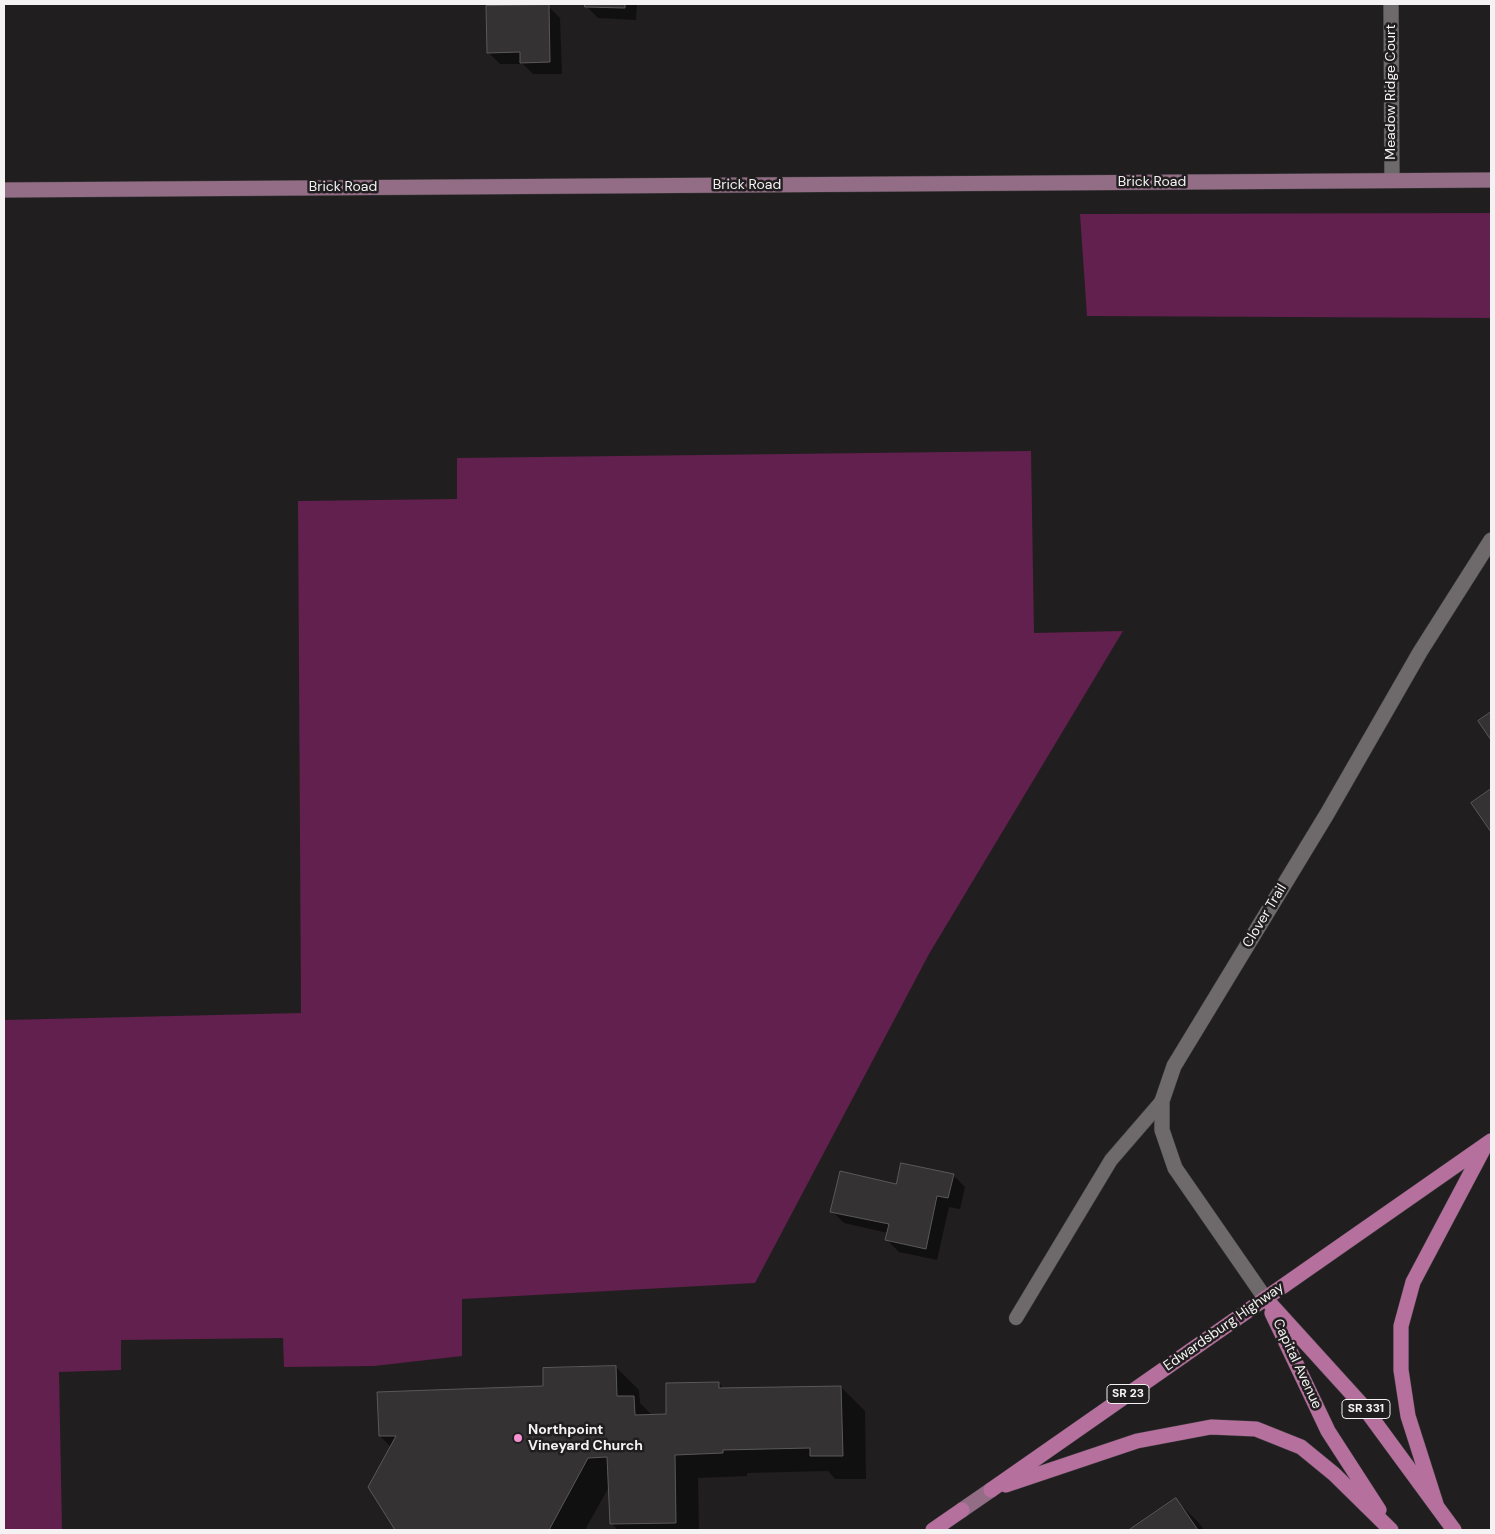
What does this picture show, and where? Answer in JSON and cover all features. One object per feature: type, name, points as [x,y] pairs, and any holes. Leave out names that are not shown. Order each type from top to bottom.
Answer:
[{"type":"main road","name":"Edwardsburg Highway","points":[[991,1490],[1488,1143]]},
{"type":"main road","points":[[1438,1507],[1408,1416],[1401,1370],[1401,1326],[1413,1282],[1488,1143]]},
{"type":"main road","name":"Capital Avenue","points":[[1265,1298],[1363,1406],[1454,1530]]},
{"type":"main road","name":"Capital Avenue","points":[[1265,1298],[1328,1431],[1392,1530]]},
{"type":"main road","points":[[991,1490],[1137,1441],[1211,1427],[1256,1429],[1300,1447],[1334,1474],[1392,1530]]},
{"type":"main road","name":"Edwardsburg Highway","points":[[933,1530],[962,1510]]},
{"type":"street","name":"Meadow Ridge Court","points":[[1391,4],[1392,180]]},
{"type":"street","name":"Brick Road","points":[[4,190],[1491,180]]},
{"type":"street","name":"Clover Trail","points":[[1265,1298],[1175,1168],[1162,1130],[1162,1101],[1174,1066],[1327,814],[1420,652],[1491,540]]},
{"type":"street","name":"Edwardsburg Highway","points":[[962,1510],[991,1490]]},
{"type":"lane","points":[[1016,1318],[1110,1160],[1162,1101]]},
{"type":"shaded area","points":[[1491,213],[1491,318],[1087,316],[1080,214]]},
{"type":"shaded area","points":[[1031,451],[1034,633],[1123,631],[929,954],[755,1283],[462,1299],[462,1356],[374,1366],[284,1367],[283,1338],[121,1340],[121,1370],[59,1372],[62,1530],[4,1530],[4,1020],[301,1013],[298,501],[457,499],[457,458]]},
{"type":"building","points":[[585,4],[625,4],[625,8],[585,7]]},
{"type":"building","points":[[549,5],[550,62],[520,63],[520,52],[487,53],[486,6]]},
{"type":"building","points":[[1491,712],[1491,740],[1478,721]]},
{"type":"building","points":[[1491,789],[1491,832],[1471,803]]},
{"type":"building","points":[[901,1163],[954,1174],[948,1198],[937,1196],[926,1249],[885,1240],[889,1224],[830,1212],[840,1171],[896,1184]]},
{"type":"building","points":[[616,1366],[617,1396],[634,1396],[635,1415],[666,1414],[666,1383],[719,1382],[719,1388],[841,1386],[843,1456],[810,1456],[810,1448],[723,1450],[723,1453],[675,1455],[676,1523],[610,1524],[607,1457],[588,1458],[549,1530],[395,1530],[368,1487],[396,1436],[379,1436],[377,1392],[543,1386],[543,1368]]},
{"type":"building","points":[[1176,1498],[1198,1530],[1129,1530]]},
{"type":"place","name":"Northpoint Vineyard Church","points":[[518,1438]]}]
